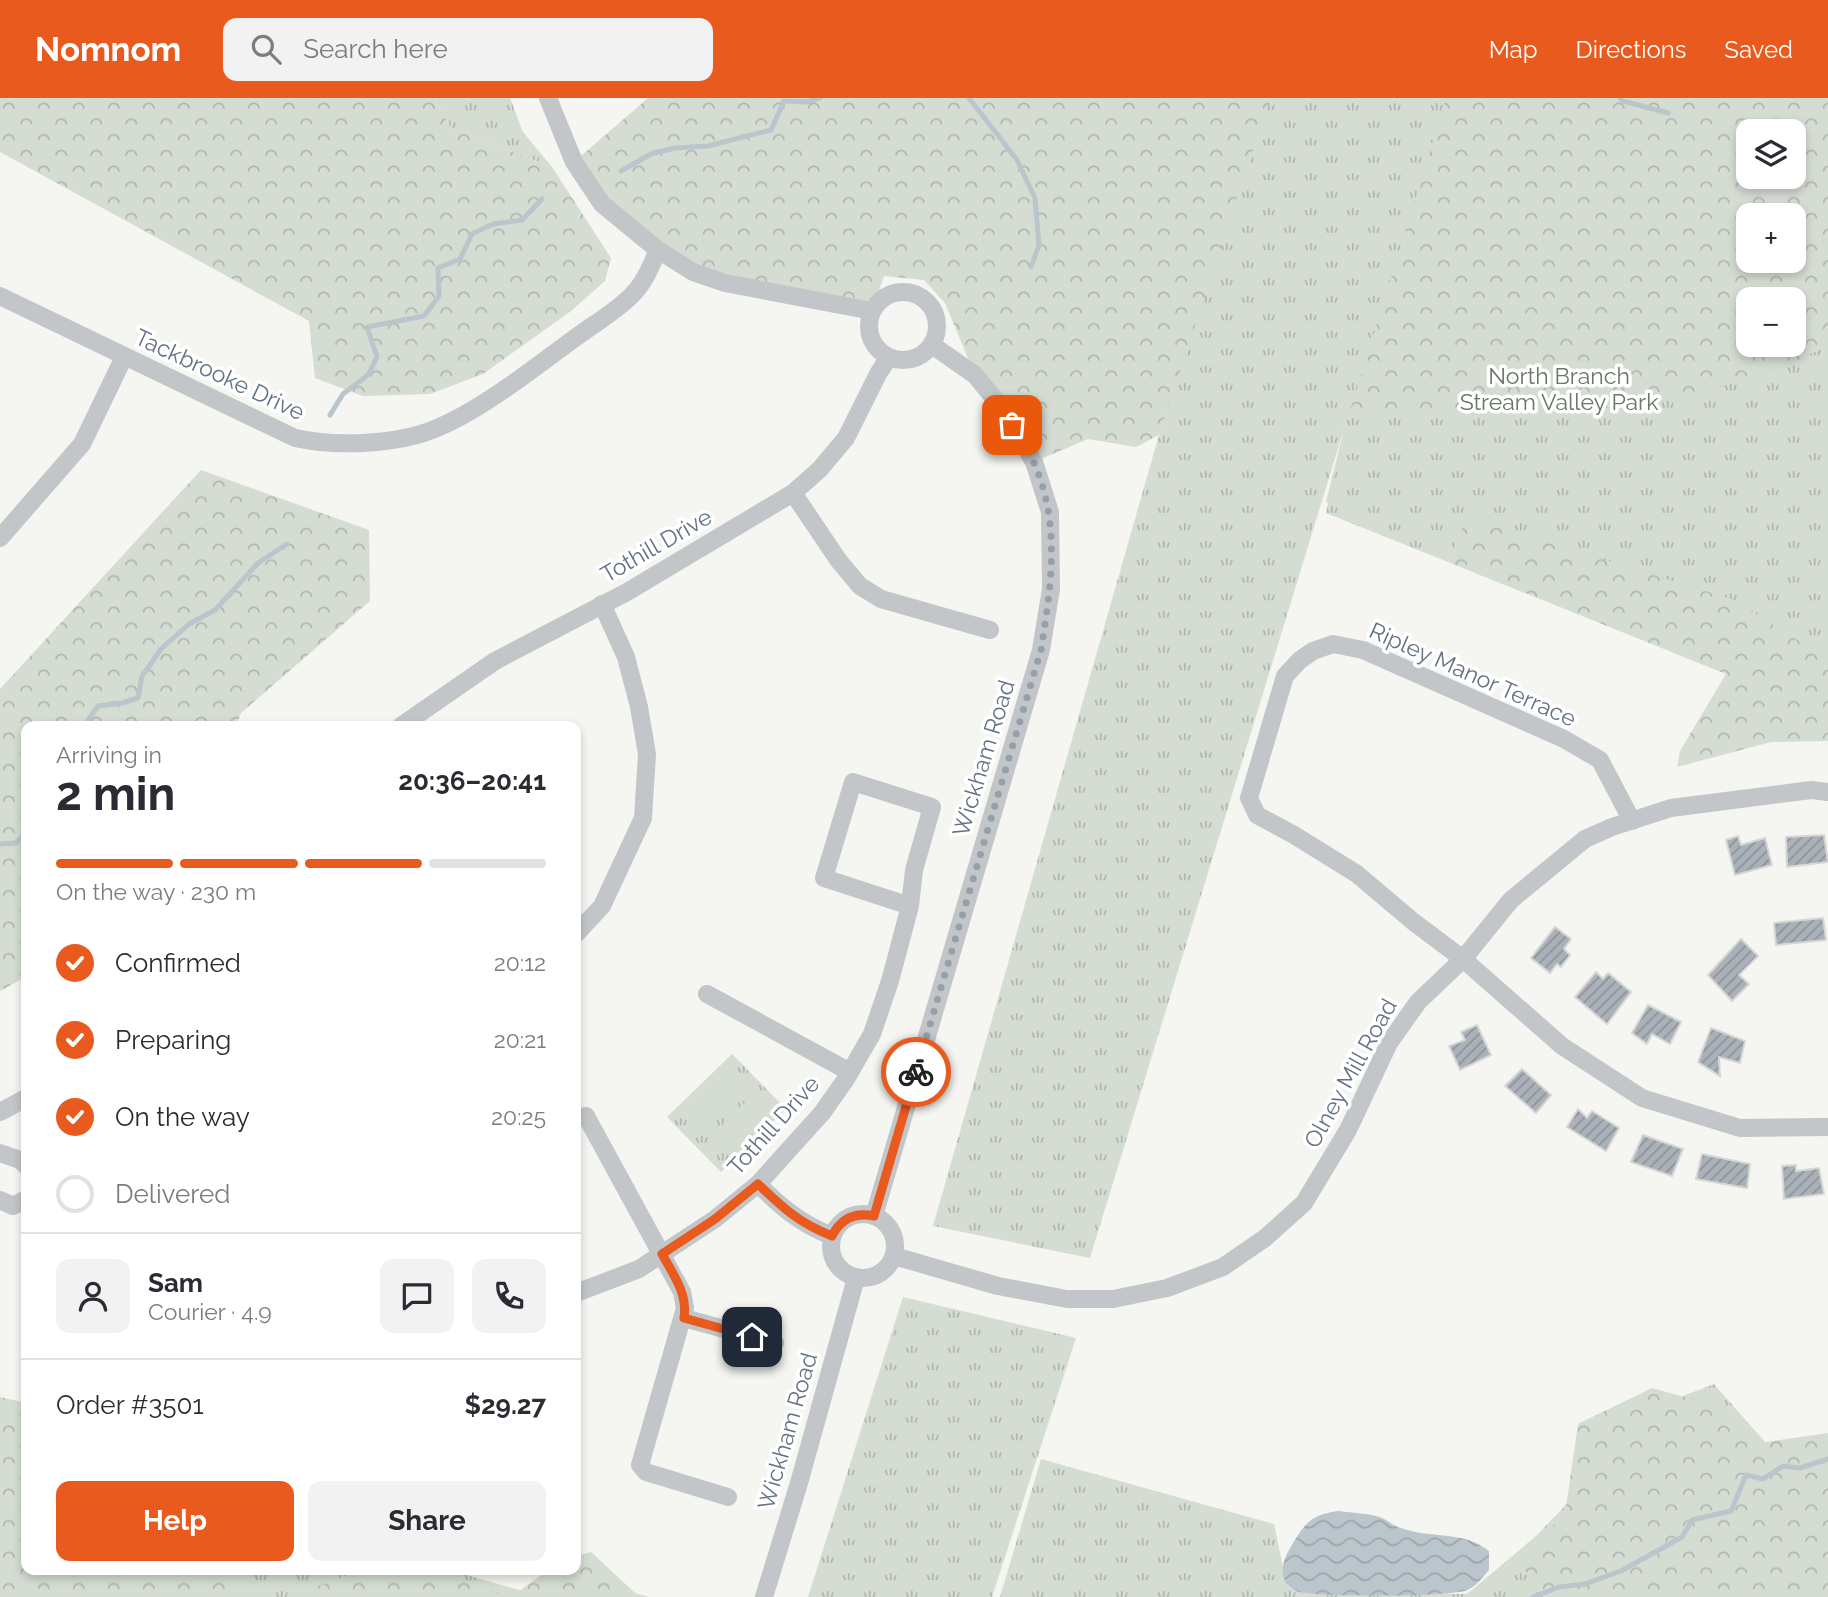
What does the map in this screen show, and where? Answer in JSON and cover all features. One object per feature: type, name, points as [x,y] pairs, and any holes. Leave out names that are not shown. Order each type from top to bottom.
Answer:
[{"type":"street","points":[[548,98],[574,162],[603,204],[658,250],[693,272],[724,283],[872,311]]},
{"type":"street","name":"Tackbrooke Drive","points":[[0,296],[295,438],[317,443],[334,443],[405,437],[436,429],[466,414],[632,296],[645,278],[658,250]]},
{"type":"street","points":[[902,291],[925,299],[933,309],[937,321],[937,333],[932,345],[924,354],[913,359],[889,357],[878,350],[871,338],[869,324],[872,311],[879,301],[889,294],[902,291]]},
{"type":"street","name":"Wickham Road","points":[[874,1216],[1041,650],[1051,589],[1050,512],[1034,462],[1002,408],[975,375],[932,345]]},
{"type":"street","points":[[0,538],[82,444],[124,357]]},
{"type":"street","name":"Tothill Drive","points":[[408,721],[495,661],[627,592],[793,493],[820,469],[846,438],[889,357]]},
{"type":"street","points":[[793,493],[859,586],[881,599],[990,630]]},
{"type":"street","points":[[581,929],[602,906],[643,818],[647,754],[639,707],[626,657],[602,604]]},
{"type":"street","name":"Ripley Manor Terrace","points":[[1632,821],[1600,760],[1564,739],[1363,650],[1333,644],[1313,651],[1285,676],[1249,798],[1257,815],[1357,874],[1463,959],[1562,1046],[1642,1098],[1740,1128],[1828,1127]]},
{"type":"street","name":"Tothill Drive","points":[[581,1291],[639,1269],[715,1219],[758,1184],[822,1113],[872,1034],[890,981],[910,906],[914,870],[932,807],[853,782],[824,878],[910,906]]},
{"type":"street","name":"Olney Mill Road","points":[[894,1256],[998,1286],[1067,1299],[1113,1299],[1167,1288],[1223,1266],[1265,1238],[1304,1203],[1348,1130],[1389,1042],[1418,1002],[1463,959],[1511,900],[1585,839],[1671,808],[1811,790],[1828,792]]},
{"type":"street","points":[[707,994],[850,1072]]},
{"type":"street","points":[[0,1112],[21,1101]]},
{"type":"street","points":[[586,1116],[682,1292],[685,1308],[640,1465],[646,1472],[728,1497]]},
{"type":"street","points":[[0,1153],[21,1161]]},
{"type":"street","points":[[758,1184],[788,1213],[806,1225],[832,1236]]},
{"type":"street","points":[[0,1200],[13,1206],[21,1202]]},
{"type":"street","points":[[854,1215],[874,1216],[884,1222],[892,1232],[894,1256],[879,1274],[856,1278],[838,1267],[832,1257],[832,1236],[837,1226],[854,1215]]},
{"type":"street","name":"Wickham Road","points":[[764,1597],[856,1278]]},
{"type":"street","points":[[684,1318],[775,1343]]},
{"type":"green space","points":[[0,98],[434,98],[451,128],[552,167],[611,258],[605,281],[571,311],[483,374],[430,394],[363,396],[315,378],[309,321],[0,152]]},
{"type":"green space","points":[[434,98],[510,98],[523,132],[552,167],[451,128]]},
{"type":"green space","points":[[648,98],[1270,98],[1159,435],[1136,447],[1088,439],[1034,462],[975,375],[945,303],[924,280],[884,276],[872,311],[725,283],[642,239],[574,162]]},
{"type":"green space","name":"North Branch Stream Valley Park","points":[[1265,98],[1828,98],[1828,715],[1451,555],[1448,562],[1326,513],[1326,502],[1344,429],[1090,1258],[933,1226],[1159,435]]},
{"type":"green space","name":"North Branch Stream Valley Park","points":[[1446,98],[1828,98],[1828,346],[1806,356],[1806,287],[1736,287],[1736,357],[1804,357],[1765,375],[1641,408],[1443,408],[1348,418]]},
{"type":"green space","points":[[201,470],[369,530],[370,601],[241,713],[238,721],[21,721],[21,980],[0,991],[0,689]]},
{"type":"green space","points":[[1467,517],[1731,599],[1828,659],[1828,741],[1771,742],[1677,767],[1680,751],[1726,674],[1448,562]]},
{"type":"green space","points":[[732,1054],[786,1109],[721,1172],[667,1117]]},
{"type":"green space","points":[[724,1069],[743,1088],[701,1129],[682,1110]]},
{"type":"green space","points":[[751,1096],[770,1115],[729,1156],[710,1138]]},
{"type":"green space","points":[[903,1297],[1076,1338],[992,1597],[808,1597]]},
{"type":"green space","points":[[1714,1384],[1772,1450],[1828,1597],[1000,1597],[1041,1459],[1274,1524],[1283,1567],[1308,1592],[1467,1594],[1536,1536],[1564,1507],[1618,1421]]},
{"type":"green space","points":[[1652,1388],[1720,1407],[1759,1443],[1828,1433],[1828,1597],[1543,1597],[1524,1569],[1566,1507],[1578,1424]]},
{"type":"green space","points":[[0,1397],[21,1402],[21,1575],[248,1575],[247,1592],[263,1597],[0,1597]]},
{"type":"green space","points":[[0,1437],[21,1544],[21,1575],[467,1575],[543,1597],[0,1597]]},
{"type":"green space","points":[[591,1552],[635,1593],[649,1597],[511,1597],[541,1575],[581,1575],[581,1555]]},
{"type":"green space","points":[[348,1575],[447,1575],[508,1597],[290,1597]]},
{"type":"water","points":[[1339,1511],[1377,1516],[1412,1531],[1457,1537],[1479,1544],[1489,1551],[1489,1570],[1472,1587],[1451,1593],[1356,1595],[1296,1591],[1286,1583],[1283,1573],[1290,1548],[1302,1529],[1312,1520],[1323,1514]]},
{"type":"building","points":[[1824,835],[1828,862],[1787,867],[1786,837]]},
{"type":"building","points":[[1738,836],[1741,845],[1765,838],[1772,865],[1735,875],[1726,840]]},
{"type":"building","points":[[1823,918],[1826,940],[1776,945],[1774,923]]},
{"type":"building","points":[[1555,927],[1571,939],[1564,949],[1570,955],[1561,967],[1557,964],[1550,973],[1531,958]]},
{"type":"building","points":[[1741,939],[1758,956],[1739,975],[1749,984],[1732,1001],[1708,975]]},
{"type":"building","points":[[1596,972],[1603,979],[1608,973],[1631,992],[1607,1024],[1575,997]]},
{"type":"building","points":[[1648,1005],[1681,1022],[1670,1044],[1652,1034],[1647,1044],[1632,1033]]},
{"type":"building","points":[[1477,1025],[1491,1055],[1460,1070],[1449,1046],[1465,1040],[1461,1032]]},
{"type":"building","points":[[1711,1028],[1745,1041],[1740,1063],[1719,1057],[1720,1076],[1698,1062]]},
{"type":"building","points":[[1522,1069],[1551,1095],[1536,1113],[1505,1086]]},
{"type":"building","points":[[1578,1109],[1587,1118],[1592,1111],[1619,1128],[1606,1151],[1567,1127]]},
{"type":"building","points":[[1643,1135],[1683,1149],[1672,1176],[1631,1162]]},
{"type":"building","points":[[1702,1154],[1750,1164],[1747,1188],[1696,1179]]},
{"type":"building","points":[[1796,1165],[1796,1171],[1819,1168],[1824,1194],[1784,1199],[1782,1166]]},
{"type":"waterway","points":[[621,171],[651,154],[675,148],[708,146],[771,130],[784,101],[806,102],[820,98]]},
{"type":"waterway","points":[[969,98],[1017,160],[1035,198],[1039,245],[1031,267]]},
{"type":"waterway","points":[[1620,98],[1668,113]]},
{"type":"waterway","points":[[330,415],[343,394],[368,375],[377,357],[367,327],[424,316],[439,296],[438,268],[460,259],[472,234],[493,224],[522,220],[542,199]]},
{"type":"waterway","points":[[88,721],[98,706],[138,698],[142,676],[161,649],[189,624],[215,610],[258,563],[287,544]]},
{"type":"waterway","points":[[0,844],[16,843],[21,838]]},
{"type":"waterway","points":[[1533,1597],[1559,1587],[1585,1584],[1621,1571],[1682,1537],[1692,1520],[1731,1511],[1746,1475],[1763,1479],[1783,1466],[1800,1468],[1828,1459]]},
{"type":"way so far","points":[[916,1072],[1041,650],[1051,589],[1050,512],[1034,462],[1012,425]]},
{"type":"route","points":[[752,1337],[684,1318],[682,1292],[662,1254],[715,1219],[758,1184],[788,1213],[806,1225],[832,1236],[837,1226],[854,1215],[874,1216],[916,1072]]}]
